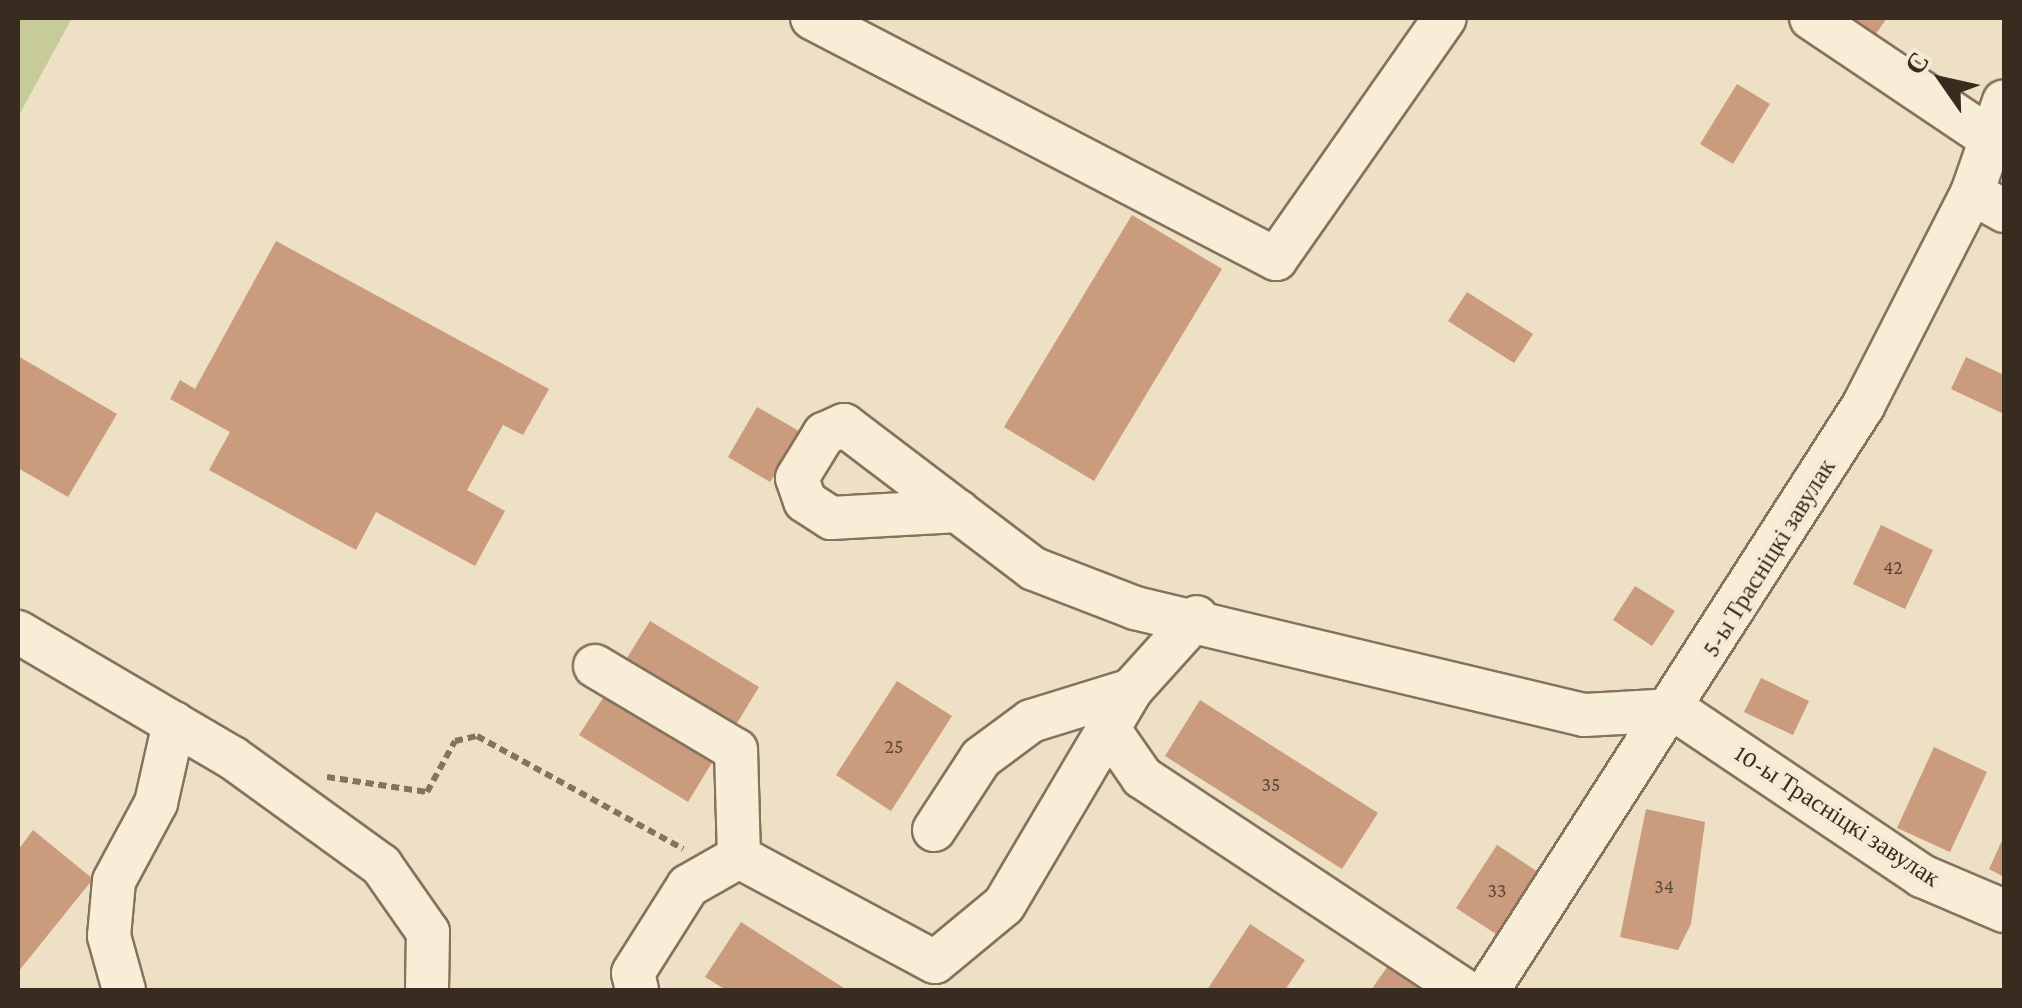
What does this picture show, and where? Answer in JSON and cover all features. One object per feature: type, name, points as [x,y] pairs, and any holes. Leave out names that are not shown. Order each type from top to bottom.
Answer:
[{"type":"street","points":[[812,18],[1276,259],[1434,21]]},
{"type":"street","points":[[1811,18],[1998,120]]},
{"type":"street","name":"5-ы Трасніцкі завулак","points":[[1488,990],[1675,710],[1988,202],[1998,120]]},
{"type":"street","points":[[958,512],[1034,569],[1135,608],[1197,617],[1584,714],[1675,710]]},
{"type":"street","points":[[730,862],[939,976],[1004,905],[1130,690],[1197,617]]},
{"type":"street","points":[[18,632],[174,723],[381,864],[428,932],[427,990]]},
{"type":"street","points":[[595,666],[736,750],[730,862]]},
{"type":"street","points":[[934,830],[981,758],[1032,721],[1130,690]]},
{"type":"street","name":"10-ы Трасніцкі завулак","points":[[1675,710],[1922,876],[2004,910]]},
{"type":"street","points":[[124,990],[110,936],[114,881],[156,803],[174,723]]},
{"type":"street","points":[[1108,728],[1142,778],[1464,990]]},
{"type":"street","points":[[637,990],[634,973],[688,886],[730,862]]},
{"type":"path","points":[[305,773],[414,795],[427,792],[454,741],[477,736],[730,862]]},
{"type":"green space","points":[[18,18],[72,18],[18,117]]},
{"type":"building","points":[[1838,18],[1887,18],[1871,41]]},
{"type":"building","points":[[1737,84],[1770,104],[1733,164],[1700,144]]},
{"type":"building","points":[[1132,215],[1222,269],[1094,481],[1004,427]]},
{"type":"building","points":[[276,241],[549,389],[523,435],[503,425],[467,490],[505,511],[475,566],[376,512],[356,550],[209,470],[230,432],[170,399],[180,380],[195,389]]},
{"type":"building","points":[[1467,292],[1533,334],[1514,363],[1448,321]]},
{"type":"building","points":[[18,356],[117,414],[68,497],[18,468]]},
{"type":"building","points":[[1966,357],[2004,375],[2004,414],[1951,389]]},
{"type":"building","points":[[757,407],[804,434],[770,482],[728,457]]},
{"type":"building","points":[[1881,525],[1933,550],[1905,609],[1853,584]]},
{"type":"building","points":[[1635,586],[1675,611],[1652,646],[1613,620]]},
{"type":"building","points":[[650,621],[759,687],[734,728],[625,661]]},
{"type":"building","points":[[1761,678],[1809,701],[1793,735],[1744,712]]},
{"type":"building","points":[[897,681],[952,716],[891,811],[836,775]]},
{"type":"building","points":[[605,695],[713,761],[688,802],[579,735]]},
{"type":"building","points":[[1200,700],[1378,813],[1342,869],[1165,756]]},
{"type":"building","points":[[1934,747],[1987,772],[1950,852],[1897,828]]},
{"type":"building","points":[[1646,809],[1705,822],[1691,924],[1678,950],[1620,937]]},
{"type":"building","points":[[33,830],[93,879],[18,972],[18,850]]},
{"type":"building","points":[[2004,836],[2004,877],[1989,869]]},
{"type":"building","points":[[1497,845],[1538,872],[1496,934],[1456,908]]},
{"type":"building","points":[[741,922],[847,990],[726,990],[705,977]]},
{"type":"building","points":[[1250,924],[1305,960],[1285,990],[1207,990]]},
{"type":"building","points":[[1390,963],[1431,990],[1371,990]]}]
